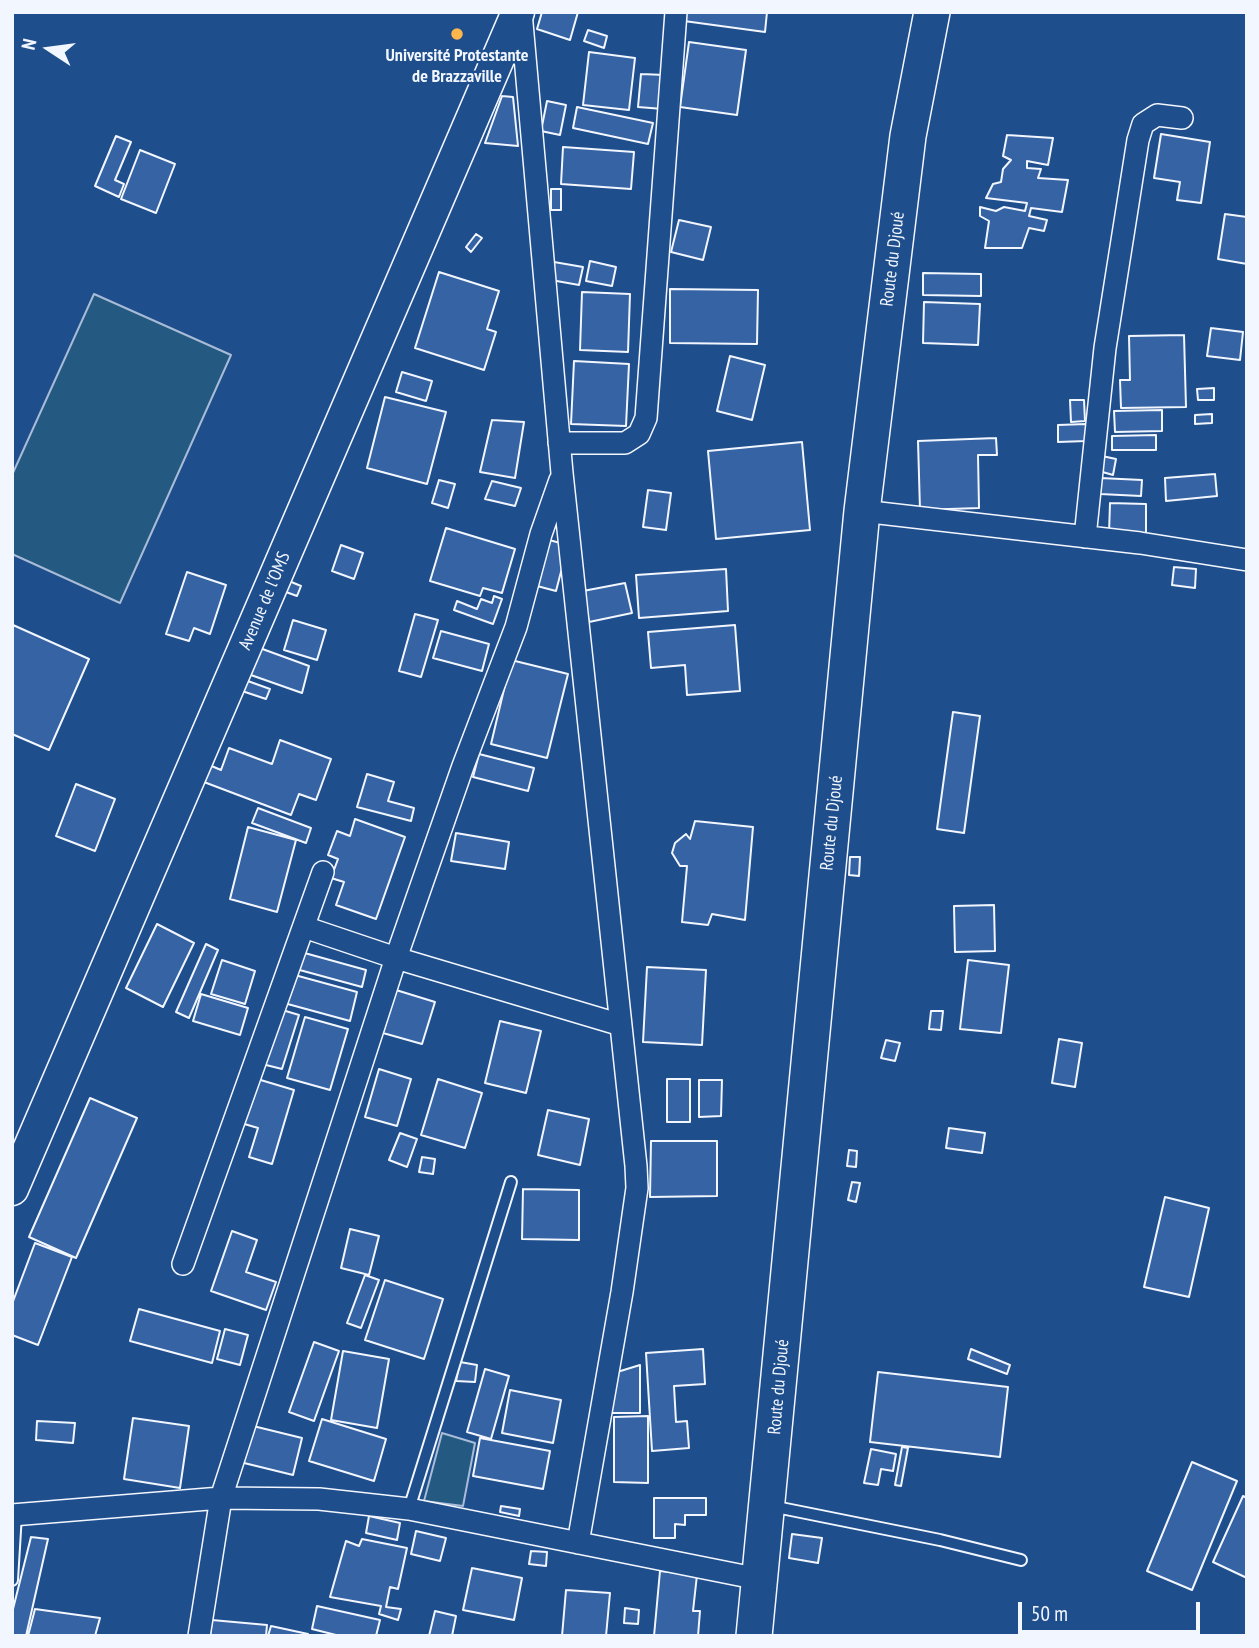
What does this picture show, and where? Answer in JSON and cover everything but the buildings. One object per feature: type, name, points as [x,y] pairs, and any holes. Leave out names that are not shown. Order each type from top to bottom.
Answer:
[{"type":"main road","name":"Route du Djoué","points":[[754,1636],[862,511],[908,136],[932,12]]},
{"type":"street","points":[[519,12],[545,257],[562,473],[637,1188],[622,1292],[578,1543]]},
{"type":"street","name":"Avenue de l'OMS","points":[[12,1189],[519,12]]},
{"type":"street","points":[[559,443],[625,443],[639,434],[646,418],[676,12]]},
{"type":"street","points":[[1085,537],[1105,348],[1138,140],[1143,124],[1157,115],[1182,118]]},
{"type":"street","points":[[199,1636],[221,1498],[396,958],[463,766],[516,627],[541,534],[562,473]]},
{"type":"street","points":[[862,511],[1247,559]]},
{"type":"street","points":[[183,1264],[323,872]]},
{"type":"street","points":[[304,927],[396,958],[621,1025]]},
{"type":"street","points":[[14,1514],[221,1498],[319,1499],[409,1509],[759,1579]]},
{"type":"lane","points":[[409,1509],[511,1182]]},
{"type":"lane","points":[[768,1506],[940,1539],[1021,1560]]},
{"type":"lane","points":[[12,1580],[14,1514]]},
{"type":"shaded area","points":[[94,294],[231,355],[120,603],[12,554],[12,475]]},
{"type":"shaded area","points":[[442,1433],[475,1443],[463,1506],[424,1501]]},
{"type":"place","name":"Université Protestante de Brazzaville","points":[[457,34]]}]
